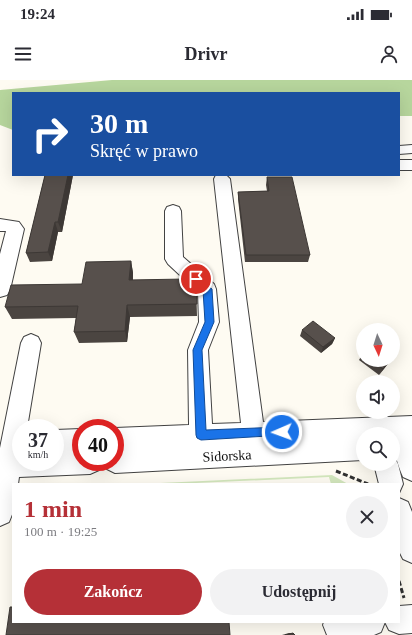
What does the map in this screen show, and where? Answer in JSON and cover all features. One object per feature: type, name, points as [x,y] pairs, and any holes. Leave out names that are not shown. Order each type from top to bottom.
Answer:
[{"type":"street","points":[[400,150],[412,149]]},
{"type":"street","points":[[400,166],[412,165]]},
{"type":"street","points":[[222,179],[255,444]]},
{"type":"street","points":[[173,211],[174,259],[207,289],[209,322],[198,350],[202,446]]},
{"type":"street","points":[[0,225],[13,226],[15,229],[0,290]]},
{"type":"street","points":[[0,513],[8,452],[31,343]]},
{"type":"street","name":"Sidorska","points":[[124,439],[202,446],[255,444],[402,443]]},
{"type":"street","name":"Sidorska","points":[[255,444],[356,449]]},
{"type":"street","name":"Sidorska","points":[[124,459],[202,446]]},
{"type":"street","points":[[8,452],[72,460]]},
{"type":"street","points":[[388,471],[392,483]]},
{"type":"street","points":[[400,514],[412,550]]},
{"type":"street","points":[[400,620],[412,619]]},
{"type":"street","points":[[337,624],[354,623]]},
{"type":"path","points":[[346,475],[365,483]]},
{"type":"green space","points":[[112,80],[412,80],[412,116],[400,116],[400,92],[12,92],[12,130],[0,125],[0,90]]},
{"type":"green space","points":[[332,475],[346,483],[331,483],[329,477],[196,483],[160,483]]},
{"type":"building","points":[[45,176],[68,176],[58,222],[55,222],[48,252],[26,253]]},
{"type":"building","points":[[267,177],[292,177],[310,255],[246,255],[238,192],[269,191]]},
{"type":"building","points":[[131,261],[129,280],[186,279],[186,282],[196,282],[197,304],[127,305],[125,331],[74,332],[78,306],[5,307],[11,285],[82,284],[86,262]]},
{"type":"building","points":[[313,321],[335,338],[323,347],[302,330]]},
{"type":"building","points":[[10,607],[12,607],[12,623],[229,623],[230,635],[6,635]]},
{"type":"route","points":[[196,279],[207,289],[209,322],[198,350],[201,435],[282,432]]}]
